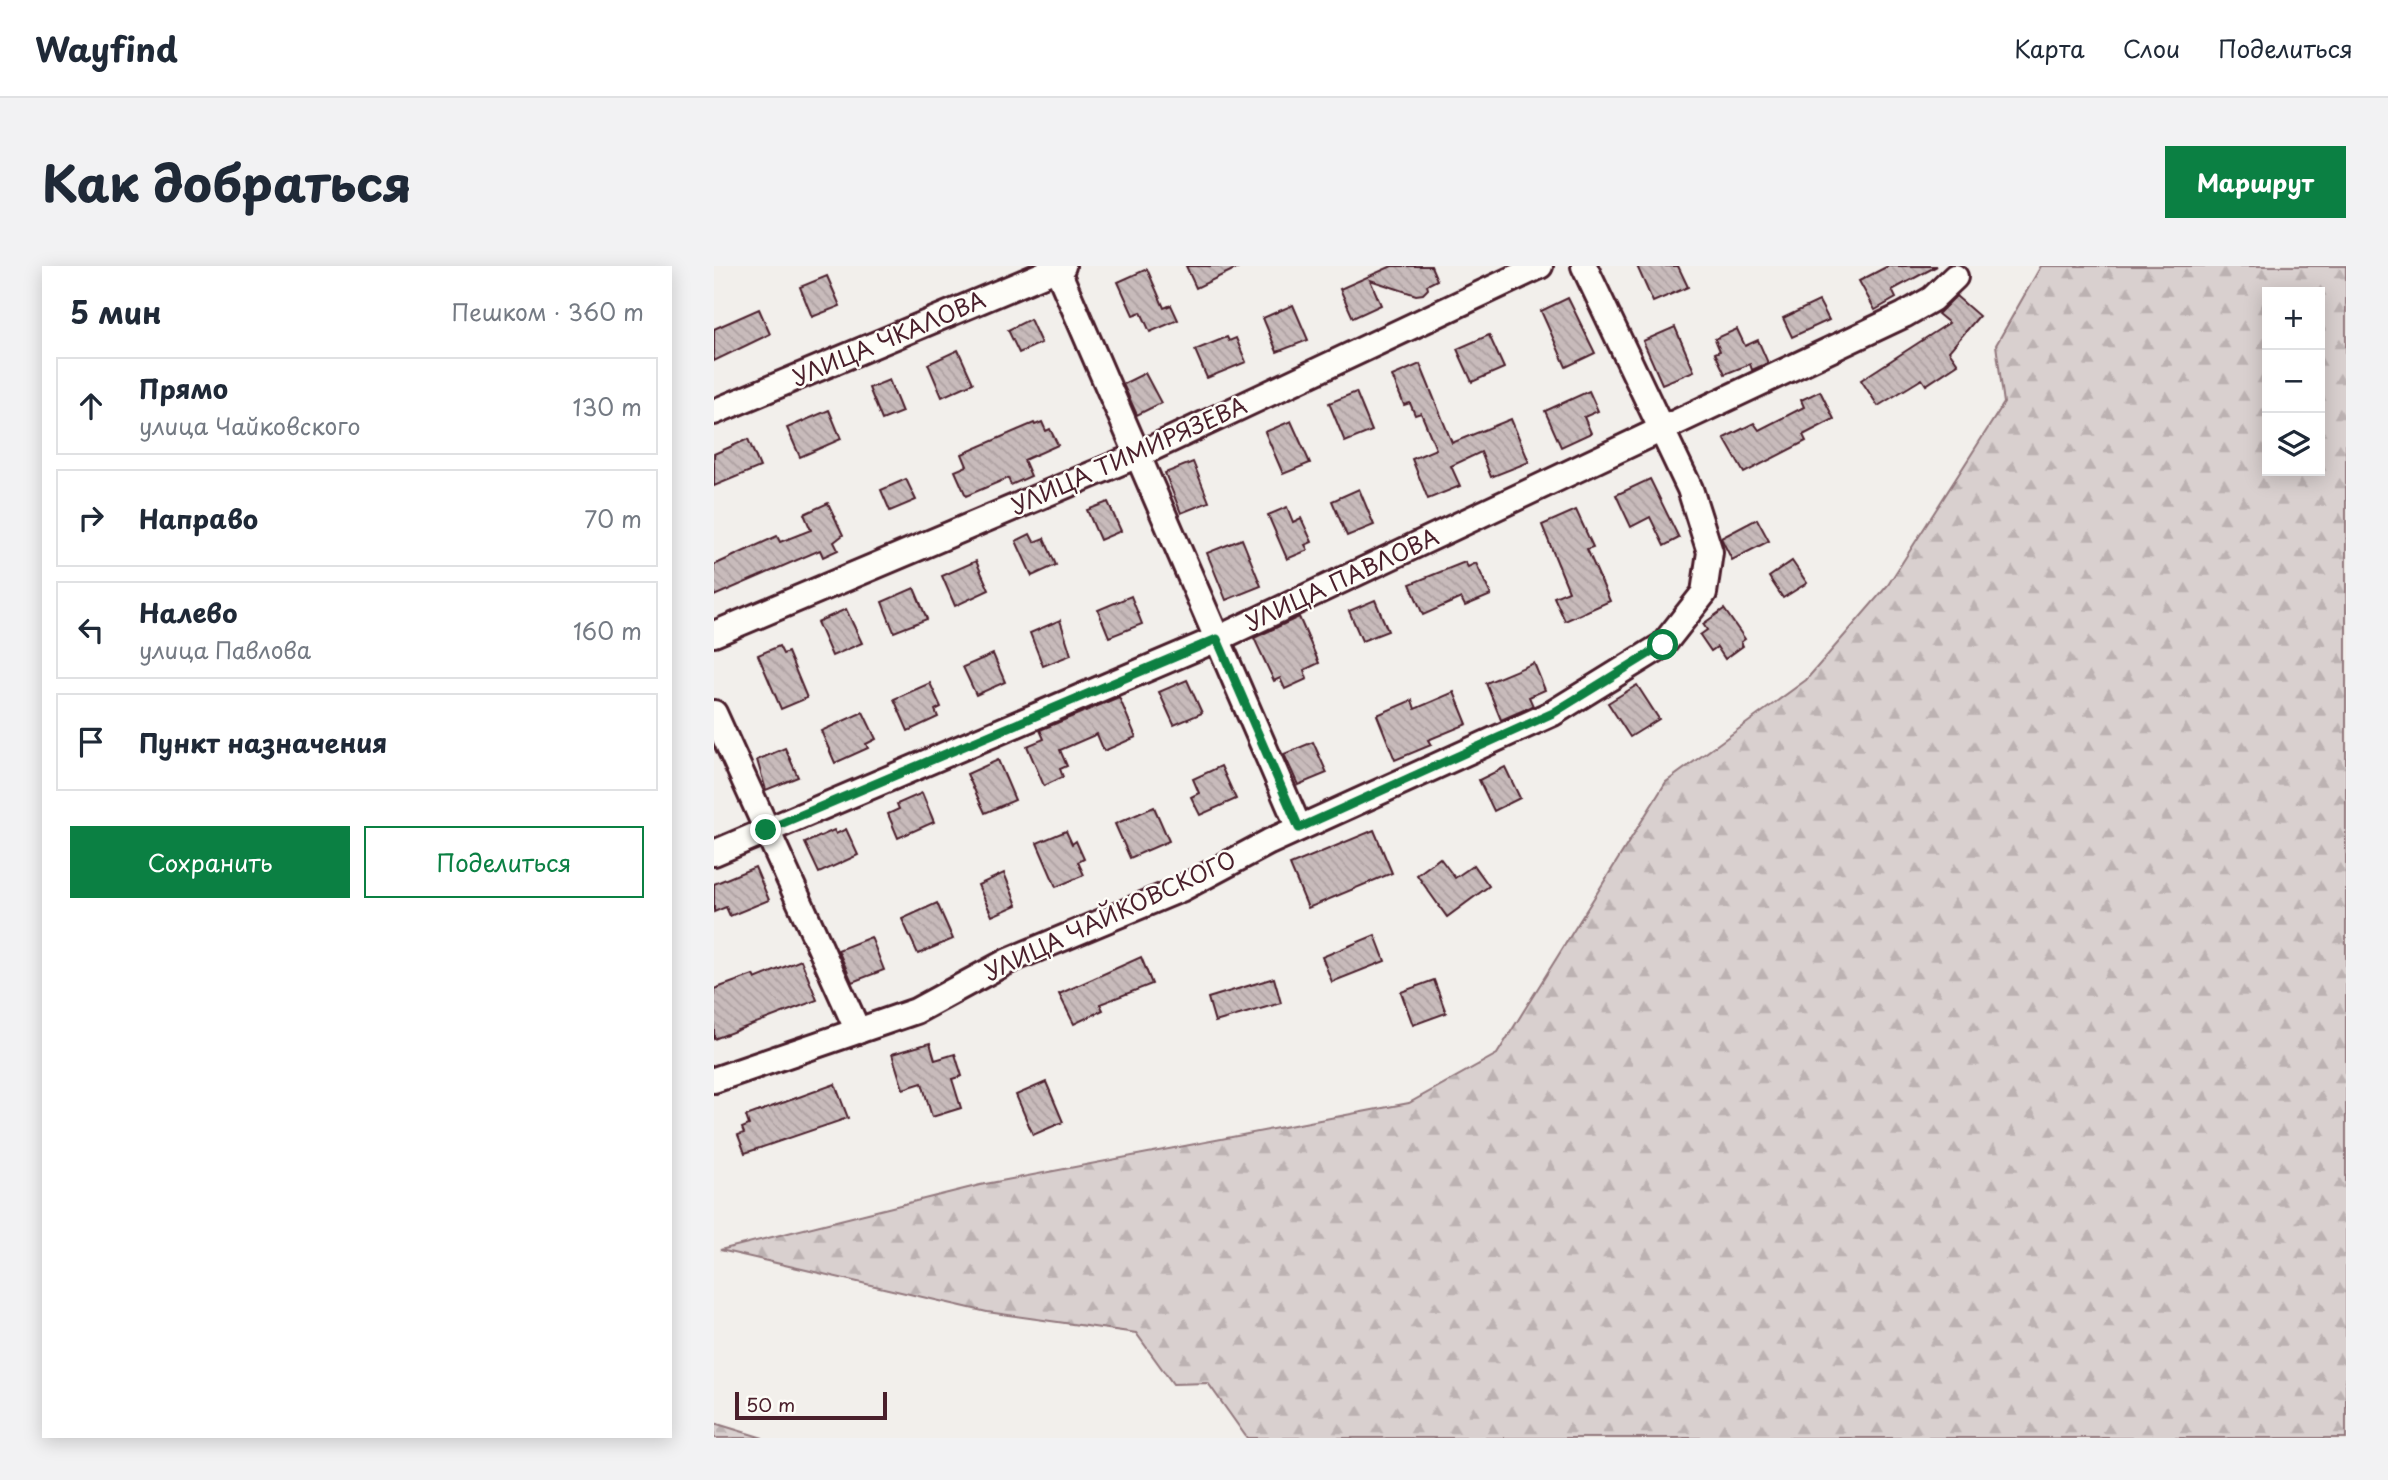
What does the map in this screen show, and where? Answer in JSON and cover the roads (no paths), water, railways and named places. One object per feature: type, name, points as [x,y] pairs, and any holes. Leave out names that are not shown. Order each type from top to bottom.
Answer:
[{"type":"street","name":"УЛИЦА ТИМИРЯЗЕВА","points":[[714,634],[1138,455],[1540,266]]},
{"type":"street","points":[[1584,266],[1661,429]]},
{"type":"street","points":[[1059,267],[1299,828]]},
{"type":"street","name":"УЛИЦА ЧКАЛОВА","points":[[714,412],[1059,267]]},
{"type":"street","name":"УЛИЦА ПАВЛОВА","points":[[714,853],[1217,639],[1903,315],[1932,299],[1955,277]]},
{"type":"street","name":"УЛИЦА ЧАЙКОВСКОГО","points":[[714,1080],[916,1011],[1008,961],[1181,889],[1299,828],[1553,713],[1663,645],[1704,593],[1710,552],[1690,489],[1661,429]]},
{"type":"street","points":[[714,713],[858,1031]]}]
